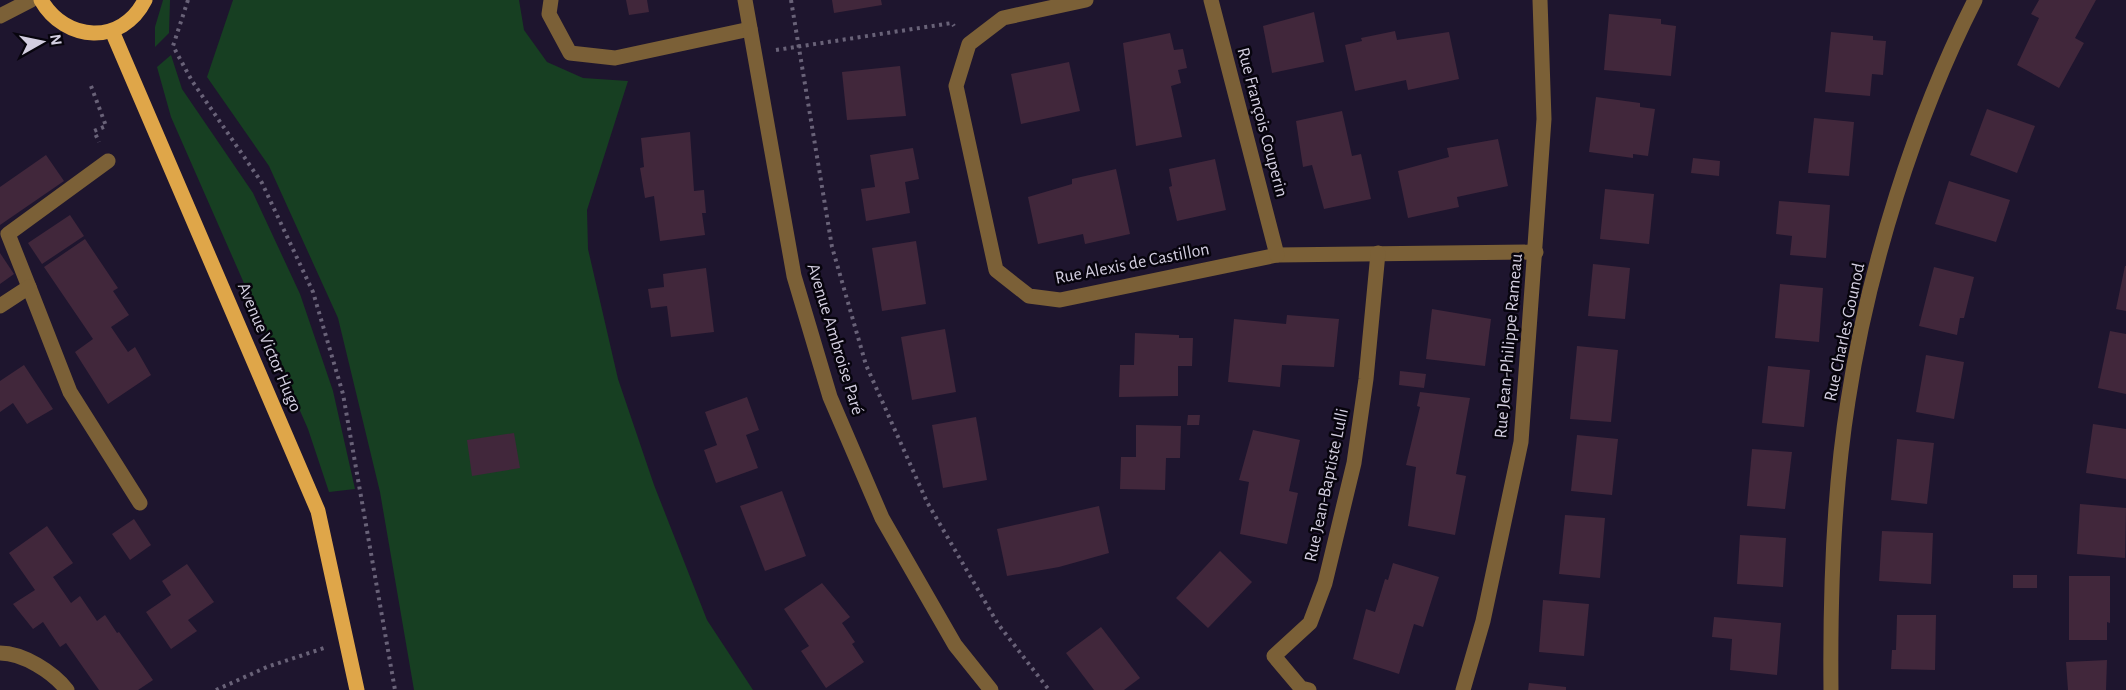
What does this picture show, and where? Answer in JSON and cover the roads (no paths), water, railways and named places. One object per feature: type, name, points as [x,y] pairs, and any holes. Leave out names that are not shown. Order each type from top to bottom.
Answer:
[{"type":"main road","points":[[41,0],[48,12],[61,24],[77,31],[94,34],[112,31],[128,22],[145,0]]},
{"type":"main road","name":"Avenue Victor Hugo","points":[[112,31],[318,511],[357,690]]},
{"type":"street","points":[[0,16],[31,0]]},
{"type":"street","points":[[551,0],[549,14],[570,53],[615,58],[750,29]]},
{"type":"street","name":"Avenue Ambroise Paré","points":[[745,0],[794,276],[830,397],[882,519],[955,645],[991,690]]},
{"type":"street","name":"Rue Alexis de Castillon","points":[[1086,0],[1003,18],[969,44],[956,86],[996,270],[1029,296],[1060,300],[1277,255],[1536,252]]},
{"type":"street","name":"Rue François Couperin","points":[[1210,0],[1277,255]]},
{"type":"street","name":"Rue Jean-Philippe Rameau","points":[[1463,690],[1483,621],[1521,442],[1544,118],[1540,0]]},
{"type":"street","name":"Rue Charles Gounod","points":[[1831,690],[1835,531],[1848,400],[1875,275],[1911,153],[1955,39],[1975,0]]},
{"type":"street","points":[[108,160],[8,234],[70,392],[140,503]]},
{"type":"street","name":"Rue Jean-Baptiste Lulli","points":[[1309,690],[1301,688],[1274,656],[1310,624],[1325,582],[1354,463],[1366,380],[1378,253]]},
{"type":"street","points":[[0,306],[29,287]]},
{"type":"street","points":[[0,653],[15,653],[59,680],[67,690]]}]
